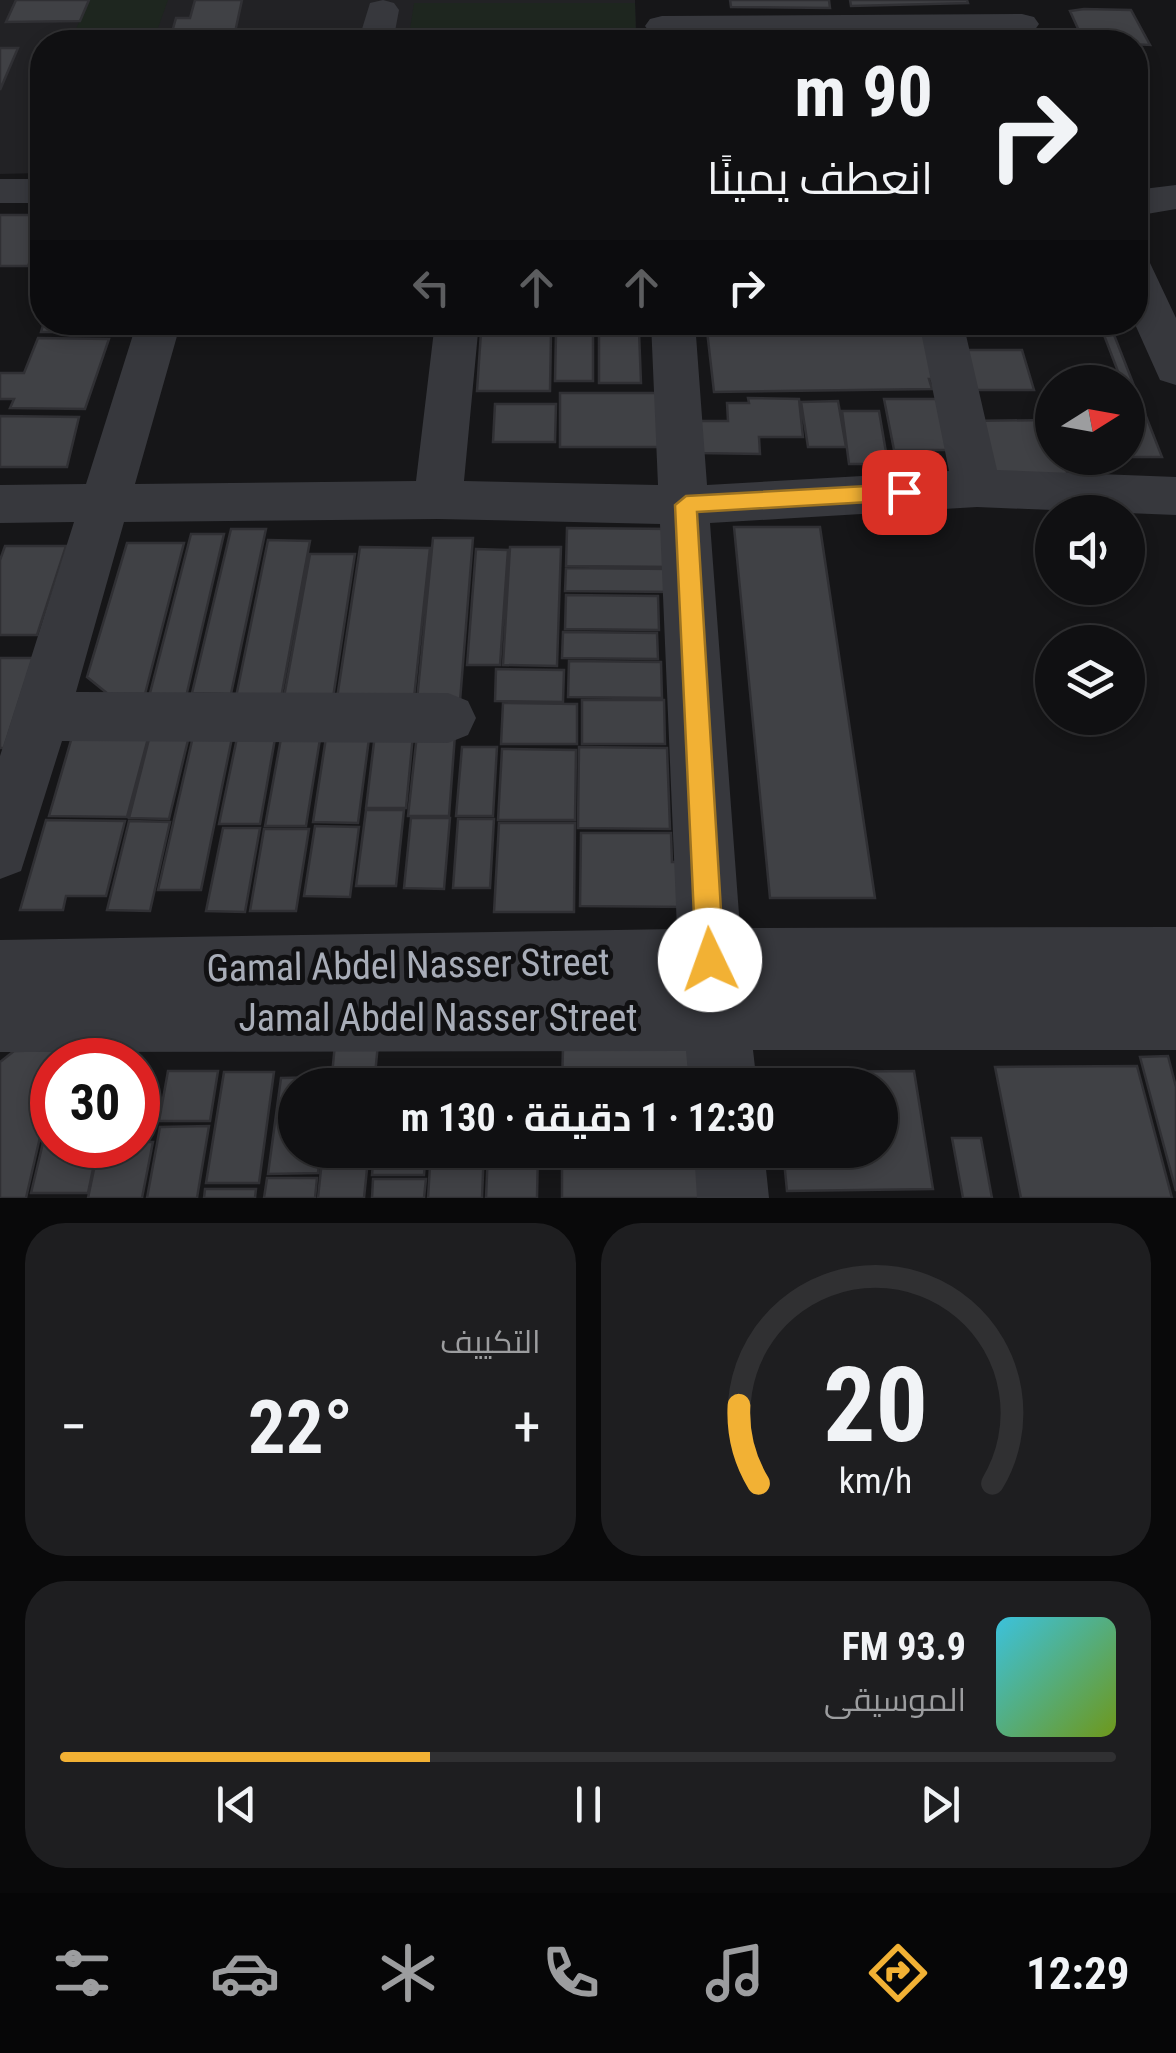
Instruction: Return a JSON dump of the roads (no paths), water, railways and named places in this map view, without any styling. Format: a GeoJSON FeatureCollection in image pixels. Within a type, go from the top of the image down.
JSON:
{"type":"FeatureCollection","features":[{"type":"Feature","properties":{"kind":"street"},"geometry":{"type":"LineString","coordinates":[[661,23],[1022,22]]}},
{"type":"Feature","properties":{"kind":"street"},"geometry":{"type":"LineString","coordinates":[[1148,180],[1176,177]]}},
{"type":"Feature","properties":{"kind":"street"},"geometry":{"type":"LineString","coordinates":[[0,191],[30,191]]}},
{"type":"Feature","properties":{"kind":"street"},"geometry":{"type":"LineString","coordinates":[[1148,201],[1176,197]]}},
{"type":"Feature","properties":{"kind":"street"},"geometry":{"type":"LineString","coordinates":[[0,205],[30,205]]}},
{"type":"Feature","properties":{"kind":"street"},"geometry":{"type":"LineString","coordinates":[[1148,303],[1176,369]]}},
{"type":"Feature","properties":{"kind":"street"},"geometry":{"type":"LineString","coordinates":[[0,851],[156,335]]}},
{"type":"Feature","properties":{"kind":"street"},"geometry":{"type":"LineString","coordinates":[[438,500],[455,335]]}},
{"type":"Feature","properties":{"kind":"street"},"geometry":{"type":"LineString","coordinates":[[674,335],[721,1068]]}},
{"type":"Feature","properties":{"kind":"street"},"geometry":{"type":"LineString","coordinates":[[944,335],[977,488]]}},
{"type":"Feature","properties":{"kind":"street"},"geometry":{"type":"LineString","coordinates":[[0,504],[438,500],[686,505],[977,488],[1176,496]]}},
{"type":"Feature","properties":{"kind":"street"},"geometry":{"type":"LineString","coordinates":[[42,716],[448,718]]}},
{"type":"Feature","properties":{"kind":"street","name":"Gamal Abdel Nasser Street"},"geometry":{"type":"LineString","coordinates":[[0,972],[714,988],[1176,959]]}},
{"type":"Feature","properties":{"kind":"street","name":"Jamal Abdel Nasser Street"},"geometry":{"type":"LineString","coordinates":[[0,1020],[714,988],[1176,1017]]}},
{"type":"Feature","properties":{"kind":"street"},"geometry":{"type":"LineString","coordinates":[[730,1168],[733,1198]]}}]}
